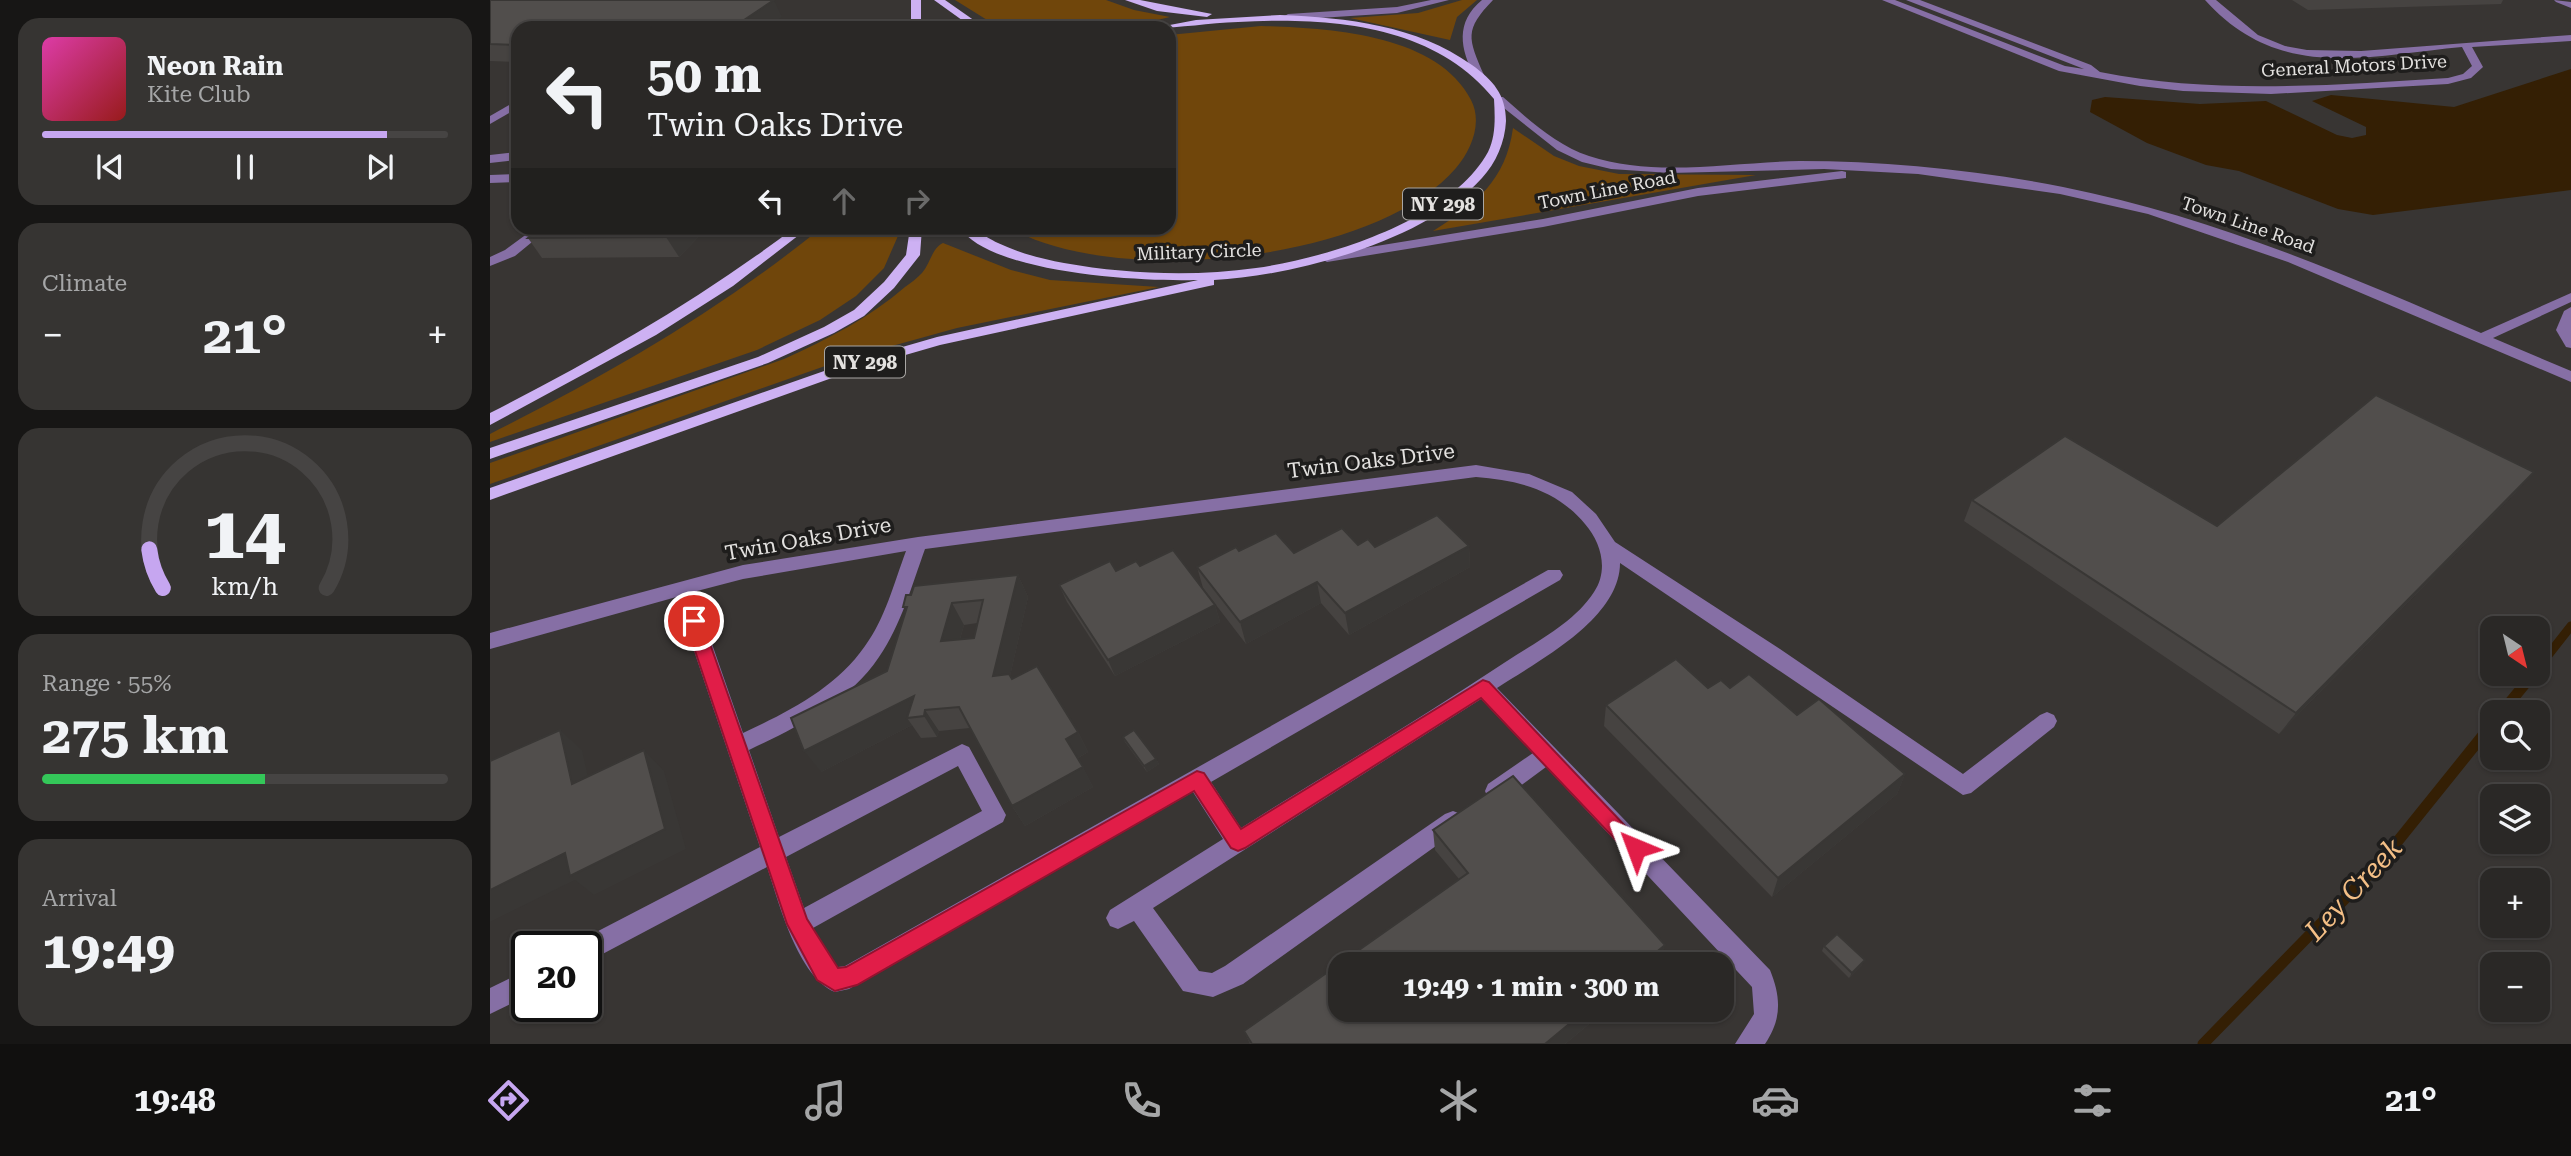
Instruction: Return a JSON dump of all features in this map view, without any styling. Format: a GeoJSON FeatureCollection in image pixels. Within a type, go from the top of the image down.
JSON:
{"type":"FeatureCollection","features":[{"type":"Feature","properties":{"kind":"main road"},"geometry":{"type":"LineString","coordinates":[[916,0],[916,21]]}},
{"type":"Feature","properties":{"kind":"main road"},"geometry":{"type":"LineString","coordinates":[[939,0],[970,21]]}},
{"type":"Feature","properties":{"kind":"main road"},"geometry":{"type":"LineString","coordinates":[[1130,0],[1157,8],[1238,17],[1288,17],[1370,27],[1451,55],[1479,75],[1499,99]]}},
{"type":"Feature","properties":{"kind":"main road"},"geometry":{"type":"LineString","coordinates":[[1176,26],[1238,17]]}},
{"type":"Feature","properties":{"kind":"main road","name":"Military Circle"},"geometry":{"type":"LineString","coordinates":[[978,235],[997,247],[1046,263],[1104,273],[1160,276],[1253,272],[1327,258],[1412,222],[1459,193],[1493,153],[1499,133],[1499,99]]}},
{"type":"Feature","properties":{"kind":"main road"},"geometry":{"type":"LineString","coordinates":[[490,420],[584,372],[681,314],[762,260],[793,235]]}},
{"type":"Feature","properties":{"kind":"main road","name":"NY 298"},"geometry":{"type":"LineString","coordinates":[[490,454],[763,360],[829,330],[859,313],[889,285],[913,255],[915,235]]}},
{"type":"Feature","properties":{"kind":"main road","name":"NY 298"},"geometry":{"type":"LineString","coordinates":[[490,494],[761,396],[937,341],[1253,272]]}},
{"type":"Feature","properties":{"kind":"street"},"geometry":{"type":"LineString","coordinates":[[1288,17],[1386,11],[1444,0]]}},
{"type":"Feature","properties":{"kind":"street"},"geometry":{"type":"LineString","coordinates":[[1479,75],[1465,43],[1466,29],[1472,14],[1488,0]]}},
{"type":"Feature","properties":{"kind":"street","name":"General Motors Drive"},"geometry":{"type":"LineString","coordinates":[[1887,0],[2063,69],[2161,86],[2242,89],[2448,81],[2467,76],[2478,67],[2465,44],[2571,38]]}},
{"type":"Feature","properties":{"kind":"street","name":"General Motors Drive"},"geometry":{"type":"LineString","coordinates":[[1911,0],[2087,67],[2097,75]]}},
{"type":"Feature","properties":{"kind":"street"},"geometry":{"type":"LineString","coordinates":[[2210,0],[2257,39],[2292,51],[2322,53],[2465,44]]}},
{"type":"Feature","properties":{"kind":"street"},"geometry":{"type":"LineString","coordinates":[[2559,0],[2571,5]]}},
{"type":"Feature","properties":{"kind":"street","name":"Town Line Road"},"geometry":{"type":"LineString","coordinates":[[1499,99],[1537,134],[1559,147],[1602,163],[1660,168],[1800,165],[1896,170],[2038,186],[2102,199],[2197,225],[2292,259],[2571,377]]}},
{"type":"Feature","properties":{"kind":"street"},"geometry":{"type":"LineString","coordinates":[[490,121],[511,108]]}},
{"type":"Feature","properties":{"kind":"street"},"geometry":{"type":"LineString","coordinates":[[490,159],[511,157]]}},
{"type":"Feature","properties":{"kind":"street","name":"Town Line Road"},"geometry":{"type":"LineString","coordinates":[[1327,258],[1543,223],[1698,191],[1896,170]]}},
{"type":"Feature","properties":{"kind":"street"},"geometry":{"type":"LineString","coordinates":[[490,179],[511,178]]}},
{"type":"Feature","properties":{"kind":"street"},"geometry":{"type":"LineString","coordinates":[[490,262],[510,253],[534,235]]}},
{"type":"Feature","properties":{"kind":"street"},"geometry":{"type":"LineString","coordinates":[[2480,339],[2571,297]]}},
{"type":"Feature","properties":{"kind":"street"},"geometry":{"type":"LineString","coordinates":[[2571,311],[2563,330],[2571,344]]}},
{"type":"Feature","properties":{"kind":"street","name":"Twin Oaks Drive"},"geometry":{"type":"LineString","coordinates":[[490,641],[743,572],[918,543],[1476,471],[1500,472],[1544,483],[1563,493],[1584,511],[1603,534],[1609,547]]}},
{"type":"Feature","properties":{"kind":"street"},"geometry":{"type":"LineString","coordinates":[[736,746],[787,722],[832,694],[868,657],[884,631],[918,543]]}},
{"type":"Feature","properties":{"kind":"street"},"geometry":{"type":"LineString","coordinates":[[1547,755],[1234,975],[1213,985],[1192,982],[1128,912],[1483,687],[1579,620],[1597,603],[1607,587],[1611,568],[1609,547]]}},
{"type":"Feature","properties":{"kind":"street"},"geometry":{"type":"LineString","coordinates":[[1609,547],[1773,654],[1963,786],[2047,721]]}},
{"type":"Feature","properties":{"kind":"street"},"geometry":{"type":"LineString","coordinates":[[687,586],[694,621],[798,924],[825,972],[835,980],[849,977],[1554,575]]}},
{"type":"Feature","properties":{"kind":"street"},"geometry":{"type":"LineString","coordinates":[[1483,687],[1761,979],[1769,996],[1766,1020],[1748,1044]]}},
{"type":"Feature","properties":{"kind":"street"},"geometry":{"type":"LineString","coordinates":[[602,941],[962,753],[995,815],[798,924]]}},
{"type":"Feature","properties":{"kind":"street"},"geometry":{"type":"LineString","coordinates":[[1197,779],[1238,842]]}},
{"type":"Feature","properties":{"kind":"street"},"geometry":{"type":"LineString","coordinates":[[490,1002],[511,991]]}},
{"type":"Feature","properties":{"kind":"shaded area"},"geometry":{"type":"Polygon","coordinates":[[[955,0],[1106,0],[1134,10],[1170,17],[1153,21],[989,21],[955,0]]]}},
{"type":"Feature","properties":{"kind":"shaded area"},"geometry":{"type":"Polygon","coordinates":[[[1462,0],[1477,0],[1457,17],[1450,40],[1350,18],[1418,13],[1462,0]]]}},
{"type":"Feature","properties":{"kind":"shaded area"},"geometry":{"type":"Polygon","coordinates":[[[1261,26],[1316,29],[1378,39],[1407,48],[1433,60],[1455,78],[1471,100],[1476,118],[1471,145],[1456,168],[1418,200],[1367,226],[1307,245],[1242,256],[1175,260],[1112,257],[1056,247],[1027,235],[1176,235],[1176,34],[1261,26]]]}},
{"type":"Feature","properties":{"kind":"shaded area"},"geometry":{"type":"Polygon","coordinates":[[[2571,69],[2571,190],[2373,215],[2338,209],[2239,171],[2206,165],[2147,143],[2090,112],[2092,100],[2105,97],[2200,104],[2266,101],[2337,135],[2352,138],[2366,135],[2366,127],[2312,101],[2331,95],[2454,107],[2571,69]]]}},
{"type":"Feature","properties":{"kind":"shaded area"},"geometry":{"type":"Polygon","coordinates":[[[1513,128],[1554,156],[1579,166],[1619,174],[1756,175],[1433,231],[1463,211],[1486,189],[1504,162],[1513,128]]]}},
{"type":"Feature","properties":{"kind":"shaded area"},"geometry":{"type":"Polygon","coordinates":[[[812,235],[898,235],[884,268],[856,296],[820,320],[757,350],[490,442],[490,434],[577,389],[661,340],[743,287],[812,235]]]}},
{"type":"Feature","properties":{"kind":"shaded area"},"geometry":{"type":"Polygon","coordinates":[[[943,243],[1011,270],[1050,280],[1159,287],[957,328],[845,359],[490,484],[490,463],[784,359],[832,336],[877,309],[914,280],[943,243]]]}},
{"type":"Feature","properties":{"kind":"building"},"geometry":{"type":"Polygon","coordinates":[[[490,0],[774,0],[742,21],[511,21],[511,45],[490,44],[490,0]]]}},
{"type":"Feature","properties":{"kind":"building"},"geometry":{"type":"Polygon","coordinates":[[[532,235],[668,235],[666,237],[528,238],[532,235]]]}},
{"type":"Feature","properties":{"kind":"building"},"geometry":{"type":"Polygon","coordinates":[[[2376,395],[2534,472],[2296,713],[1972,500],[2065,436],[2217,526],[2376,395]]]}},
{"type":"Feature","properties":{"kind":"building"},"geometry":{"type":"Polygon","coordinates":[[[1437,515],[1469,546],[1345,613],[1317,582],[1240,622],[1197,567],[1236,547],[1239,551],[1276,533],[1294,553],[1342,528],[1358,545],[1368,539],[1375,547],[1437,515]]]}},
{"type":"Feature","properties":{"kind":"building"},"geometry":{"type":"Polygon","coordinates":[[[1173,550],[1215,605],[1108,660],[1059,585],[1110,561],[1116,571],[1136,561],[1140,566],[1173,550]]]}},
{"type":"Feature","properties":{"kind":"building"},"geometry":{"type":"Polygon","coordinates":[[[1018,575],[993,676],[1009,674],[1012,679],[1037,666],[1078,732],[1066,739],[1083,767],[1012,806],[959,707],[925,710],[924,716],[907,718],[914,696],[804,751],[791,718],[887,671],[907,607],[903,607],[906,595],[911,595],[914,586],[1018,575]],[[983,600],[952,603],[941,641],[974,638],[983,600]]]}},
{"type":"Feature","properties":{"kind":"building"},"geometry":{"type":"Polygon","coordinates":[[[1676,659],[1708,688],[1721,680],[1730,688],[1749,674],[1797,715],[1819,699],[1905,774],[1778,878],[1606,705],[1676,659]]]}},
{"type":"Feature","properties":{"kind":"building"},"geometry":{"type":"Polygon","coordinates":[[[560,730],[572,784],[644,750],[665,829],[570,876],[565,853],[490,890],[490,761],[560,730]]]}},
{"type":"Feature","properties":{"kind":"building"},"geometry":{"type":"Polygon","coordinates":[[[1134,730],[1156,759],[1144,766],[1123,737],[1134,730]]]}},
{"type":"Feature","properties":{"kind":"building"},"geometry":{"type":"Polygon","coordinates":[[[1513,776],[1665,945],[1657,952],[1356,952],[1468,873],[1433,830],[1513,776]]]}},
{"type":"Feature","properties":{"kind":"building"},"geometry":{"type":"Polygon","coordinates":[[[1837,934],[1865,960],[1852,973],[1824,946],[1837,934]]]}},
{"type":"Feature","properties":{"kind":"building"},"geometry":{"type":"Polygon","coordinates":[[[1328,972],[1328,1022],[1572,1022],[1545,1044],[1252,1044],[1244,1031],[1328,972]]]}},
{"type":"Feature","properties":{"kind":"waterway","name":"Ley Creek"},"geometry":{"type":"LineString","coordinates":[[2550,653],[2571,626]]}},
{"type":"Feature","properties":{"kind":"waterway","name":"Ley Creek"},"geometry":{"type":"LineString","coordinates":[[2512,700],[2523,686]]}},
{"type":"Feature","properties":{"kind":"waterway","name":"Ley Creek"},"geometry":{"type":"LineString","coordinates":[[2203,1044],[2381,862],[2480,739]]}},
{"type":"Feature","properties":{"kind":"route"},"geometry":{"type":"LineString","coordinates":[[694,621],[798,924],[825,972],[835,980],[849,977],[1197,779],[1238,842],[1483,687],[1636,848]]}}]}
